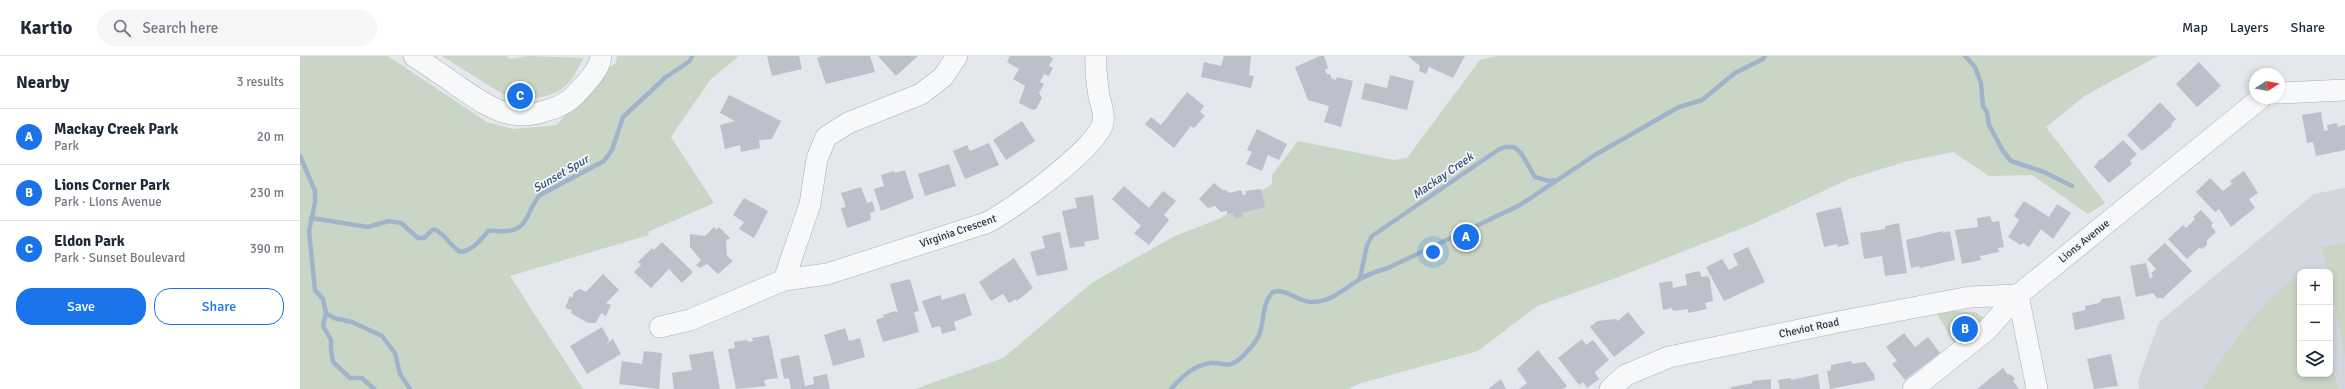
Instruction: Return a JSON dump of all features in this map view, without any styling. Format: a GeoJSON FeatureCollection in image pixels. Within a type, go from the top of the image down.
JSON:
{"type":"FeatureCollection","features":[{"type":"Feature","properties":{"kind":"street"},"geometry":{"type":"LineString","coordinates":[[414,56],[492,109],[510,114],[527,116],[552,109],[570,100],[588,80],[600,63],[601,56]]}},
{"type":"Feature","properties":{"kind":"street"},"geometry":{"type":"LineString","coordinates":[[784,280],[810,204],[817,158],[826,137],[843,125],[921,94],[943,77],[957,56]]}},
{"type":"Feature","properties":{"kind":"street","name":"Virginia Crescent"},"geometry":{"type":"LineString","coordinates":[[660,327],[690,320],[784,280],[827,274],[986,223],[1003,215],[1083,150],[1099,133],[1103,121],[1096,74],[1096,56]]}},
{"type":"Feature","properties":{"kind":"street"},"geometry":{"type":"LineString","coordinates":[[2285,93],[2345,90]]}},
{"type":"Feature","properties":{"kind":"street","name":"Lions Avenue"},"geometry":{"type":"LineString","coordinates":[[1913,389],[1987,330],[2018,295],[2254,104]]}},
{"type":"Feature","properties":{"kind":"street"},"geometry":{"type":"LineString","coordinates":[[2018,295],[2038,389]]}},
{"type":"Feature","properties":{"kind":"street","name":"Cheviot Road"},"geometry":{"type":"LineString","coordinates":[[1610,389],[1626,375],[1668,357],[1970,297],[2018,295]]}},
{"type":"Feature","properties":{"kind":"shaded area"},"geometry":{"type":"Polygon","coordinates":[[[2345,188],[2345,389],[2139,389],[2138,381],[2159,322],[2314,194],[2345,188]]]}},
{"type":"Feature","properties":{"kind":"green space"},"geometry":{"type":"Polygon","coordinates":[[[300,56],[388,56],[487,122],[513,129],[557,125],[601,73],[616,63],[617,56],[739,56],[710,80],[671,137],[714,203],[648,232],[649,235],[510,276],[583,389],[300,389],[300,56]]]}},
{"type":"Feature","properties":{"kind":"green space"},"geometry":{"type":"Polygon","coordinates":[[[442,56],[506,56],[510,59],[528,56],[583,58],[570,81],[559,91],[534,98],[531,112],[442,56]]]}},
{"type":"Feature","properties":{"kind":"green space"},"geometry":{"type":"Polygon","coordinates":[[[1496,56],[2158,56],[2086,95],[2046,127],[2105,203],[2088,214],[2032,175],[1989,176],[1953,152],[1904,162],[1849,179],[1755,223],[1616,278],[1537,306],[1478,351],[1358,384],[1349,389],[915,389],[1003,358],[1093,282],[1175,236],[1221,218],[1272,184],[1272,175],[1298,141],[1394,160],[1407,158],[1480,60],[1496,56]]]}},
{"type":"Feature","properties":{"kind":"green space"},"geometry":{"type":"Polygon","coordinates":[[[2345,243],[2345,357],[2333,299],[2333,269],[2327,269],[2322,247],[2345,243]]]}},
{"type":"Feature","properties":{"kind":"green space"},"geometry":{"type":"Polygon","coordinates":[[[2297,277],[2297,377],[2333,377],[2333,363],[2338,389],[2203,389],[2222,359],[2246,326],[2273,296],[2297,277]]]}},
{"type":"Feature","properties":{"kind":"green space"},"geometry":{"type":"Polygon","coordinates":[[[1951,311],[1975,312],[1986,319],[1957,348],[1937,314],[1951,311]]]}},
{"type":"Feature","properties":{"kind":"building"},"geometry":{"type":"Polygon","coordinates":[[[767,56],[799,56],[802,69],[772,76],[767,56]]]}},
{"type":"Feature","properties":{"kind":"building"},"geometry":{"type":"Polygon","coordinates":[[[822,56],[870,56],[875,72],[826,84],[817,58],[822,56]]]}},
{"type":"Feature","properties":{"kind":"building"},"geometry":{"type":"Polygon","coordinates":[[[878,56],[918,56],[896,76],[878,56]]]}},
{"type":"Feature","properties":{"kind":"building"},"geometry":{"type":"Polygon","coordinates":[[[1010,56],[1049,56],[1053,58],[1049,66],[1053,68],[1049,76],[1044,74],[1040,82],[1044,84],[1039,93],[1042,98],[1036,109],[1033,110],[1019,103],[1025,86],[1013,79],[1019,69],[1007,62],[1010,56]]]}},
{"type":"Feature","properties":{"kind":"building"},"geometry":{"type":"Polygon","coordinates":[[[1224,56],[1251,56],[1249,75],[1254,76],[1251,88],[1201,77],[1204,62],[1221,66],[1224,56]]]}},
{"type":"Feature","properties":{"kind":"building"},"geometry":{"type":"Polygon","coordinates":[[[1320,56],[1324,56],[1328,68],[1325,70],[1327,74],[1331,75],[1331,78],[1336,80],[1337,77],[1353,81],[1341,127],[1324,122],[1329,106],[1308,100],[1295,67],[1320,56]]]}},
{"type":"Feature","properties":{"kind":"building"},"geometry":{"type":"Polygon","coordinates":[[[1408,56],[1465,56],[1453,78],[1429,67],[1426,74],[1419,71],[1420,66],[1408,56]]]}},
{"type":"Feature","properties":{"kind":"building"},"geometry":{"type":"Polygon","coordinates":[[[2199,62],[2221,86],[2197,107],[2176,84],[2199,62]]]}},
{"type":"Feature","properties":{"kind":"building"},"geometry":{"type":"Polygon","coordinates":[[[1390,75],[1414,81],[1407,110],[1361,99],[1365,83],[1387,88],[1390,75]]]}},
{"type":"Feature","properties":{"kind":"building"},"geometry":{"type":"Polygon","coordinates":[[[1187,92],[1204,106],[1200,112],[1205,116],[1194,128],[1191,126],[1174,148],[1145,124],[1151,117],[1161,125],[1187,92]]]}},
{"type":"Feature","properties":{"kind":"building"},"geometry":{"type":"Polygon","coordinates":[[[729,95],[781,121],[772,139],[759,140],[760,148],[741,152],[740,145],[725,149],[720,125],[735,121],[720,113],[729,95]]]}},
{"type":"Feature","properties":{"kind":"building"},"geometry":{"type":"Polygon","coordinates":[[[2160,102],[2176,119],[2171,124],[2172,126],[2142,151],[2127,135],[2160,102]]]}},
{"type":"Feature","properties":{"kind":"building"},"geometry":{"type":"Polygon","coordinates":[[[2321,112],[2324,131],[2328,130],[2327,125],[2337,123],[2338,127],[2345,125],[2345,150],[2316,156],[2313,142],[2307,143],[2302,115],[2321,112]]]}},
{"type":"Feature","properties":{"kind":"building"},"geometry":{"type":"Polygon","coordinates":[[[1022,121],[1035,141],[1006,160],[993,140],[1022,121]]]}},
{"type":"Feature","properties":{"kind":"building"},"geometry":{"type":"Polygon","coordinates":[[[1257,129],[1287,144],[1279,160],[1268,155],[1262,171],[1246,164],[1252,152],[1247,150],[1257,129]]]}},
{"type":"Feature","properties":{"kind":"building"},"geometry":{"type":"Polygon","coordinates":[[[2123,140],[2137,154],[2130,161],[2132,164],[2109,183],[2094,167],[2100,159],[2101,160],[2123,140]]]}},
{"type":"Feature","properties":{"kind":"building"},"geometry":{"type":"Polygon","coordinates":[[[989,143],[999,165],[965,179],[953,151],[967,145],[970,151],[989,143]]]}},
{"type":"Feature","properties":{"kind":"building"},"geometry":{"type":"Polygon","coordinates":[[[949,164],[956,186],[925,196],[918,174],[949,164]]]}},
{"type":"Feature","properties":{"kind":"building"},"geometry":{"type":"Polygon","coordinates":[[[905,170],[914,198],[881,211],[874,189],[884,186],[881,175],[894,171],[895,173],[905,170]]]}},
{"type":"Feature","properties":{"kind":"building"},"geometry":{"type":"Polygon","coordinates":[[[2244,171],[2258,193],[2249,199],[2255,208],[2231,227],[2219,209],[2215,212],[2196,192],[2210,178],[2223,191],[2232,184],[2230,181],[2244,171]]]}},
{"type":"Feature","properties":{"kind":"building"},"geometry":{"type":"Polygon","coordinates":[[[1214,183],[1229,193],[1241,190],[1243,195],[1246,195],[1245,191],[1261,189],[1265,207],[1242,213],[1242,217],[1235,218],[1232,213],[1227,214],[1227,211],[1221,212],[1215,206],[1208,208],[1199,199],[1214,183]]]}},
{"type":"Feature","properties":{"kind":"building"},"geometry":{"type":"Polygon","coordinates":[[[1124,186],[1149,208],[1163,191],[1176,201],[1164,215],[1169,220],[1149,245],[1134,233],[1141,226],[1112,199],[1124,186]]]}},
{"type":"Feature","properties":{"kind":"building"},"geometry":{"type":"Polygon","coordinates":[[[861,187],[867,203],[872,201],[875,211],[870,213],[871,220],[847,228],[841,208],[846,207],[841,193],[861,187]]]}},
{"type":"Feature","properties":{"kind":"building"},"geometry":{"type":"Polygon","coordinates":[[[1093,195],[1099,239],[1084,242],[1085,246],[1070,248],[1062,211],[1077,208],[1075,198],[1093,195]]]}},
{"type":"Feature","properties":{"kind":"building"},"geometry":{"type":"Polygon","coordinates":[[[744,198],[768,211],[754,238],[739,229],[744,222],[733,215],[744,198]]]}},
{"type":"Feature","properties":{"kind":"building"},"geometry":{"type":"Polygon","coordinates":[[[2024,201],[2049,217],[2057,204],[2071,213],[2053,239],[2041,229],[2029,247],[2023,243],[2021,245],[2008,237],[2019,220],[2014,216],[2024,201]]]}},
{"type":"Feature","properties":{"kind":"building"},"geometry":{"type":"Polygon","coordinates":[[[1841,207],[1849,244],[1838,247],[1837,244],[1824,247],[1816,213],[1841,207]]]}},
{"type":"Feature","properties":{"kind":"building"},"geometry":{"type":"Polygon","coordinates":[[[2201,210],[2213,223],[2211,226],[2216,232],[2207,240],[2207,245],[2202,249],[2199,248],[2187,259],[2168,239],[2183,225],[2186,228],[2195,219],[2193,217],[2201,210]]]}},
{"type":"Feature","properties":{"kind":"building"},"geometry":{"type":"Polygon","coordinates":[[[1990,216],[1992,222],[1999,221],[2004,247],[1998,248],[1999,252],[1980,256],[1981,260],[1962,264],[1955,230],[1978,227],[1977,218],[1990,216]]]}},
{"type":"Feature","properties":{"kind":"building"},"geometry":{"type":"Polygon","coordinates":[[[1899,223],[1907,273],[1885,276],[1882,256],[1864,259],[1860,233],[1885,229],[1885,226],[1899,223]]]}},
{"type":"Feature","properties":{"kind":"building"},"geometry":{"type":"Polygon","coordinates":[[[714,227],[716,230],[719,227],[730,238],[726,241],[727,256],[733,261],[718,274],[707,264],[700,268],[696,265],[701,260],[690,247],[690,234],[705,236],[714,227]]]}},
{"type":"Feature","properties":{"kind":"building"},"geometry":{"type":"Polygon","coordinates":[[[1943,231],[1943,233],[1950,231],[1955,260],[1920,268],[1919,266],[1911,268],[1906,240],[1943,231]]]}},
{"type":"Feature","properties":{"kind":"building"},"geometry":{"type":"Polygon","coordinates":[[[1060,232],[1068,270],[1037,276],[1030,252],[1045,248],[1042,236],[1060,232]]]}},
{"type":"Feature","properties":{"kind":"building"},"geometry":{"type":"Polygon","coordinates":[[[662,242],[693,272],[682,283],[669,269],[651,288],[634,272],[641,265],[638,262],[652,248],[654,250],[662,242]]]}},
{"type":"Feature","properties":{"kind":"building"},"geometry":{"type":"Polygon","coordinates":[[[2165,243],[2192,271],[2162,299],[2160,297],[2158,299],[2153,293],[2136,297],[2130,266],[2146,263],[2150,279],[2153,276],[2151,273],[2156,269],[2147,259],[2165,243]]]}},
{"type":"Feature","properties":{"kind":"building"},"geometry":{"type":"Polygon","coordinates":[[[1748,247],[1765,282],[1724,301],[1706,267],[1722,259],[1729,270],[1738,265],[1733,254],[1748,247]]]}},
{"type":"Feature","properties":{"kind":"building"},"geometry":{"type":"Polygon","coordinates":[[[1014,258],[1033,288],[1017,301],[1016,299],[1009,303],[1003,294],[991,301],[979,282],[1014,258]]]}},
{"type":"Feature","properties":{"kind":"building"},"geometry":{"type":"Polygon","coordinates":[[[1700,271],[1701,277],[1708,276],[1710,280],[1713,301],[1705,303],[1707,309],[1688,313],[1688,309],[1673,311],[1672,308],[1663,310],[1659,283],[1672,281],[1673,288],[1687,285],[1685,274],[1700,271]]]}},
{"type":"Feature","properties":{"kind":"building"},"geometry":{"type":"Polygon","coordinates":[[[603,274],[619,290],[606,303],[611,305],[606,316],[601,313],[596,323],[588,323],[571,313],[572,310],[565,308],[570,296],[572,298],[574,292],[580,289],[586,292],[603,274]]]}},
{"type":"Feature","properties":{"kind":"building"},"geometry":{"type":"Polygon","coordinates":[[[910,279],[919,311],[914,312],[919,332],[883,342],[876,320],[884,317],[883,315],[895,311],[898,313],[890,284],[910,279]]]}},
{"type":"Feature","properties":{"kind":"building"},"geometry":{"type":"Polygon","coordinates":[[[965,293],[972,315],[954,322],[956,330],[942,334],[940,326],[932,328],[922,301],[940,295],[942,300],[965,293]]]}},
{"type":"Feature","properties":{"kind":"building"},"geometry":{"type":"Polygon","coordinates":[[[2120,296],[2125,319],[2075,330],[2072,313],[2085,310],[2085,306],[2099,303],[2102,299],[2120,296]]]}},
{"type":"Feature","properties":{"kind":"building"},"geometry":{"type":"Polygon","coordinates":[[[1628,312],[1645,333],[1614,357],[1590,327],[1597,321],[1616,319],[1618,321],[1628,312]]]}},
{"type":"Feature","properties":{"kind":"building"},"geometry":{"type":"Polygon","coordinates":[[[602,327],[609,340],[606,344],[613,339],[621,354],[587,374],[570,346],[602,327]]]}},
{"type":"Feature","properties":{"kind":"building"},"geometry":{"type":"Polygon","coordinates":[[[845,328],[849,341],[860,338],[865,357],[833,366],[824,335],[845,328]]]}},
{"type":"Feature","properties":{"kind":"building"},"geometry":{"type":"Polygon","coordinates":[[[1904,333],[1915,347],[1928,337],[1940,353],[1905,380],[1892,364],[1897,361],[1886,347],[1904,333]]]}},
{"type":"Feature","properties":{"kind":"building"},"geometry":{"type":"Polygon","coordinates":[[[769,335],[778,378],[764,380],[766,386],[736,389],[728,349],[735,348],[734,342],[747,340],[748,342],[753,341],[752,338],[769,335]]]}},
{"type":"Feature","properties":{"kind":"building"},"geometry":{"type":"Polygon","coordinates":[[[1582,339],[1586,345],[1593,340],[1609,360],[1596,371],[1595,373],[1599,379],[1587,388],[1583,382],[1579,385],[1558,358],[1582,339]]]}},
{"type":"Feature","properties":{"kind":"building"},"geometry":{"type":"Polygon","coordinates":[[[1538,350],[1567,386],[1563,389],[1519,389],[1527,383],[1517,369],[1538,350]]]}},
{"type":"Feature","properties":{"kind":"building"},"geometry":{"type":"Polygon","coordinates":[[[644,351],[662,353],[659,389],[619,384],[622,361],[642,364],[644,351]]]}},
{"type":"Feature","properties":{"kind":"building"},"geometry":{"type":"Polygon","coordinates":[[[713,351],[720,389],[674,389],[672,373],[692,370],[689,355],[713,351]]]}},
{"type":"Feature","properties":{"kind":"building"},"geometry":{"type":"Polygon","coordinates":[[[2111,354],[2118,386],[2094,389],[2087,359],[2111,354]]]}},
{"type":"Feature","properties":{"kind":"building"},"geometry":{"type":"Polygon","coordinates":[[[799,355],[805,386],[814,384],[813,377],[827,374],[830,389],[791,389],[789,378],[784,379],[780,359],[799,355]]]}},
{"type":"Feature","properties":{"kind":"building"},"geometry":{"type":"Polygon","coordinates":[[[1851,361],[1852,364],[1865,362],[1874,374],[1875,380],[1830,389],[1827,371],[1831,370],[1831,365],[1851,361]]]}},
{"type":"Feature","properties":{"kind":"building"},"geometry":{"type":"Polygon","coordinates":[[[2003,368],[2008,375],[2010,374],[2015,379],[2013,381],[2019,389],[1977,389],[2003,368]]]}},
{"type":"Feature","properties":{"kind":"building"},"geometry":{"type":"Polygon","coordinates":[[[1818,374],[1820,389],[1780,389],[1778,380],[1791,378],[1791,380],[1818,374]]]}},
{"type":"Feature","properties":{"kind":"building"},"geometry":{"type":"Polygon","coordinates":[[[1501,379],[1506,389],[1488,389],[1501,379]]]}},
{"type":"Feature","properties":{"kind":"building"},"geometry":{"type":"Polygon","coordinates":[[[1771,379],[1771,389],[1731,389],[1731,387],[1753,383],[1752,381],[1771,379]]]}},
{"type":"Feature","properties":{"kind":"waterway","name":"Sunset Spur"},"geometry":{"type":"LineString","coordinates":[[311,218],[368,227],[389,221],[401,223],[418,238],[424,238],[432,230],[436,230],[460,252],[468,250],[488,231],[507,231],[520,227],[540,195],[604,161],[612,150],[623,117],[666,77],[690,61],[692,56]]}},
{"type":"Feature","properties":{"kind":"waterway","name":"Mackay Creek"},"geometry":{"type":"LineString","coordinates":[[1171,389],[1179,380],[1199,366],[1211,363],[1230,364],[1242,357],[1254,344],[1259,335],[1265,307],[1273,292],[1283,292],[1308,302],[1327,300],[1365,276],[1388,268],[1520,205],[1595,155],[1679,107],[1702,100],[1735,73],[1763,59],[1765,56]]}},
{"type":"Feature","properties":{"kind":"waterway"},"geometry":{"type":"LineString","coordinates":[[1965,56],[1975,67],[1981,83],[1983,106],[1987,112],[1989,125],[2003,151],[2011,161],[2044,172],[2072,186]]}},
{"type":"Feature","properties":{"kind":"waterway","name":"Mackay Creek"},"geometry":{"type":"LineString","coordinates":[[1360,278],[1367,245],[1372,236],[1498,150],[1505,147],[1514,147],[1521,153],[1535,177],[1549,181],[1554,180]]}},
{"type":"Feature","properties":{"kind":"waterway","name":"Mackay Creek"},"geometry":{"type":"LineString","coordinates":[[300,156],[315,191],[315,203],[309,231],[315,290],[323,299],[326,313],[334,318],[352,322],[382,336],[395,353],[400,374],[410,389]]}},
{"type":"Feature","properties":{"kind":"waterway"},"geometry":{"type":"LineString","coordinates":[[326,313],[323,326],[331,340],[333,362],[350,378],[362,378],[374,389]]}},
{"type":"Feature","properties":{"kind":"place","name":"Eldon Park"},"geometry":{"type":"Point","coordinates":[520,96]}},
{"type":"Feature","properties":{"kind":"place","name":"Mackay Creek Park"},"geometry":{"type":"Point","coordinates":[1466,237]}},
{"type":"Feature","properties":{"kind":"place","name":"Lions Corner Park"},"geometry":{"type":"Point","coordinates":[1965,329]}}]}
